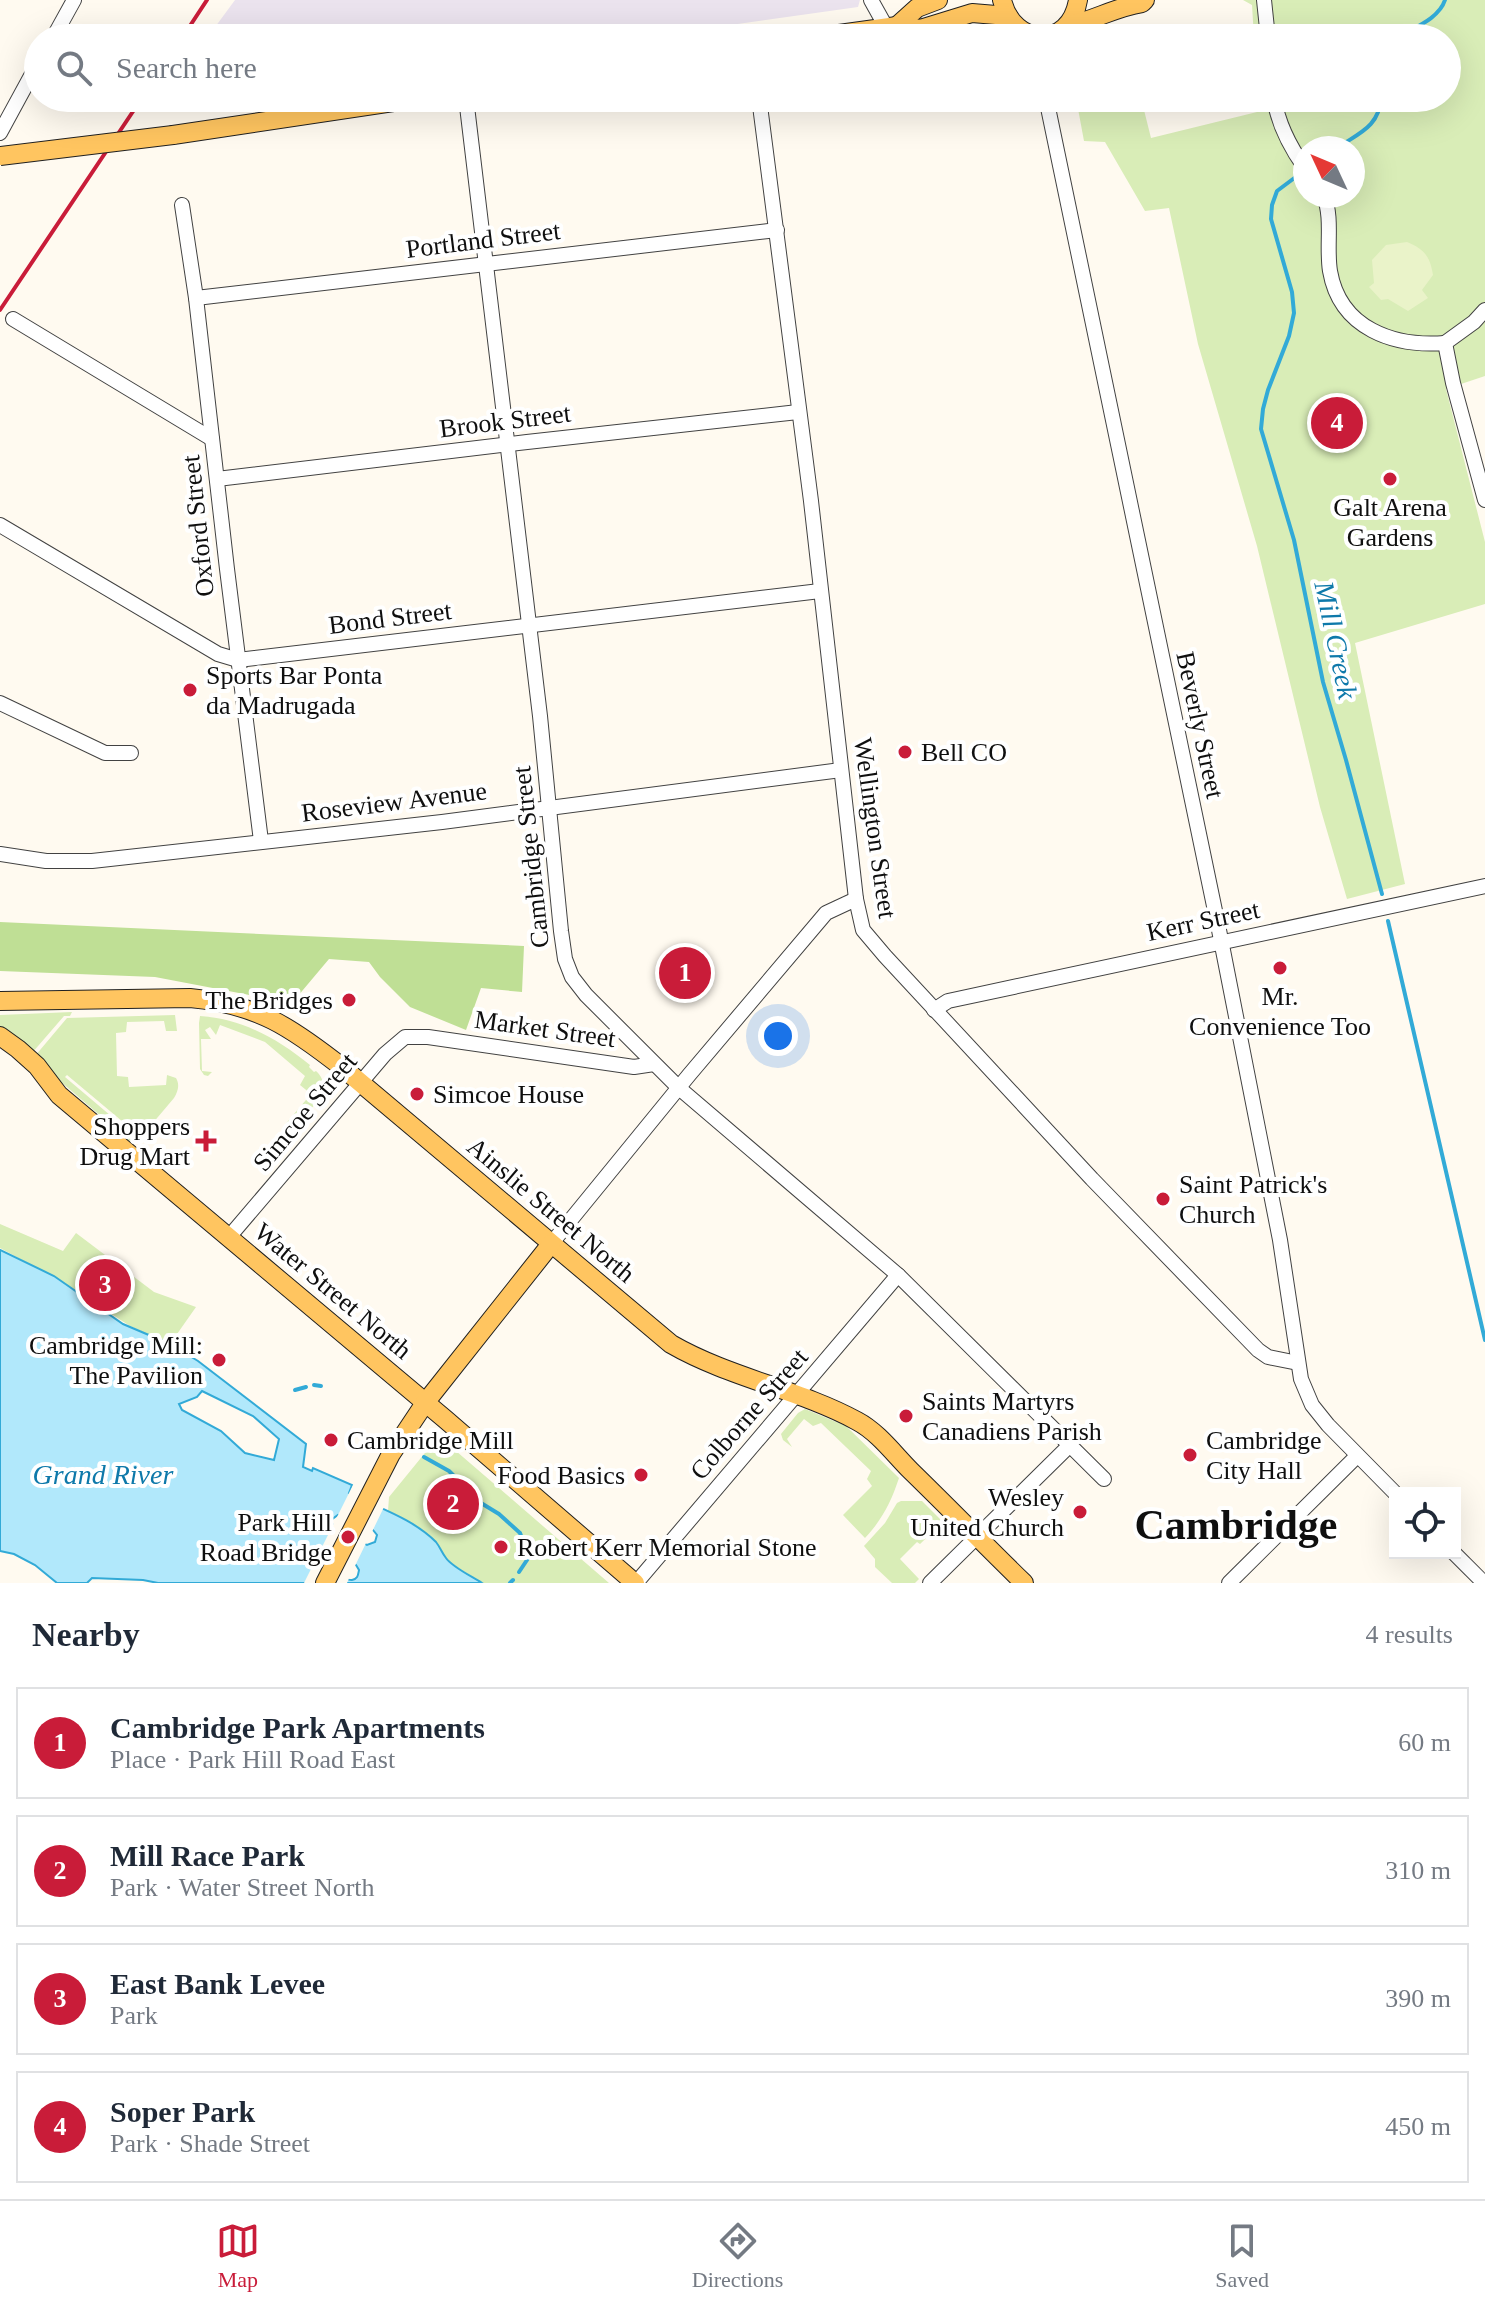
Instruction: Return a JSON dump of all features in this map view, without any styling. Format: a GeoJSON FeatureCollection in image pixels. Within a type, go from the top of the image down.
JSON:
{"type":"FeatureCollection","features":[{"type":"Feature","properties":{"kind":"main road"},"geometry":{"type":"LineString","coordinates":[[894,24],[917,8],[938,0]]}},
{"type":"Feature","properties":{"kind":"main road"},"geometry":{"type":"LineString","coordinates":[[1065,24],[1075,12],[1078,0]]}},
{"type":"Feature","properties":{"kind":"main road"},"geometry":{"type":"LineString","coordinates":[[1078,24],[1145,0]]}},
{"type":"Feature","properties":{"kind":"main road"},"geometry":{"type":"LineString","coordinates":[[936,24],[972,13],[1012,21]]}},
{"type":"Feature","properties":{"kind":"main road"},"geometry":{"type":"LineString","coordinates":[[0,156],[327,112]]}},
{"type":"Feature","properties":{"kind":"main road","name":"Ainslie Street North"},"geometry":{"type":"LineString","coordinates":[[0,1001],[190,998],[217,1000],[276,1020],[308,1040],[362,1084],[671,1344],[695,1358],[824,1405],[861,1423],[1024,1583]]}},
{"type":"Feature","properties":{"kind":"main road","name":"Water Street North"},"geometry":{"type":"LineString","coordinates":[[0,1036],[37,1066],[59,1095],[635,1583]]}},
{"type":"Feature","properties":{"kind":"main road"},"geometry":{"type":"LineString","coordinates":[[325,1583],[391,1454],[425,1403],[551,1244]]}},
{"type":"Feature","properties":{"kind":"street"},"geometry":{"type":"LineString","coordinates":[[61,24],[74,0]]}},
{"type":"Feature","properties":{"kind":"street"},"geometry":{"type":"LineString","coordinates":[[871,0],[889,24]]}},
{"type":"Feature","properties":{"kind":"street"},"geometry":{"type":"LineString","coordinates":[[1264,0],[1267,24]]}},
{"type":"Feature","properties":{"kind":"street"},"geometry":{"type":"LineString","coordinates":[[0,133],[24,89]]}},
{"type":"Feature","properties":{"kind":"street","name":"Cambridge Street"},"geometry":{"type":"LineString","coordinates":[[468,112],[546,772],[561,931],[565,959],[572,977],[586,995],[679,1088],[898,1275],[1104,1479]]}},
{"type":"Feature","properties":{"kind":"street","name":"Wellington Street"},"geometry":{"type":"LineString","coordinates":[[761,112],[861,924],[868,937],[934,1010],[1258,1350],[1268,1357],[1298,1363]]}},
{"type":"Feature","properties":{"kind":"street","name":"Beverly Street"},"geometry":{"type":"LineString","coordinates":[[1049,112],[1221,943],[1280,1240],[1298,1363]]}},
{"type":"Feature","properties":{"kind":"street"},"geometry":{"type":"LineString","coordinates":[[1278,112],[1293,147]]}},
{"type":"Feature","properties":{"kind":"street","name":"Oxford Street"},"geometry":{"type":"LineString","coordinates":[[182,205],[196,298],[261,841]]}},
{"type":"Feature","properties":{"kind":"street"},"geometry":{"type":"LineString","coordinates":[[1327,208],[1331,273],[1341,299],[1360,323],[1381,335],[1409,344],[1445,343],[1485,310]]}},
{"type":"Feature","properties":{"kind":"street","name":"Portland Street"},"geometry":{"type":"LineString","coordinates":[[196,298],[777,230]]}},
{"type":"Feature","properties":{"kind":"street"},"geometry":{"type":"LineString","coordinates":[[13,319],[212,439]]}},
{"type":"Feature","properties":{"kind":"street"},"geometry":{"type":"LineString","coordinates":[[1445,343],[1485,500]]}},
{"type":"Feature","properties":{"kind":"street","name":"Brook Street"},"geometry":{"type":"LineString","coordinates":[[217,479],[798,412]]}},
{"type":"Feature","properties":{"kind":"street"},"geometry":{"type":"LineString","coordinates":[[0,525],[218,654],[238,660]]}},
{"type":"Feature","properties":{"kind":"street","name":"Bond Street"},"geometry":{"type":"LineString","coordinates":[[238,660],[820,591]]}},
{"type":"Feature","properties":{"kind":"street"},"geometry":{"type":"LineString","coordinates":[[0,703],[105,753],[131,753]]}},
{"type":"Feature","properties":{"kind":"street","name":"Roseview Avenue"},"geometry":{"type":"LineString","coordinates":[[0,854],[46,861],[83,862],[442,822],[841,770]]}},
{"type":"Feature","properties":{"kind":"street","name":"Kerr Street"},"geometry":{"type":"LineString","coordinates":[[934,1010],[948,1001],[1485,886]]}},
{"type":"Feature","properties":{"kind":"street"},"geometry":{"type":"LineString","coordinates":[[551,1244],[826,913],[856,899]]}},
{"type":"Feature","properties":{"kind":"street","name":"Simcoe Street"},"geometry":{"type":"LineString","coordinates":[[229,1237],[385,1054],[405,1037],[428,1037]]}},
{"type":"Feature","properties":{"kind":"street","name":"Market Street"},"geometry":{"type":"LineString","coordinates":[[428,1037],[634,1067],[654,1064]]}},
{"type":"Feature","properties":{"kind":"street","name":"Colborne Street"},"geometry":{"type":"LineString","coordinates":[[635,1583],[898,1275]]}},
{"type":"Feature","properties":{"kind":"street"},"geometry":{"type":"LineString","coordinates":[[1298,1363],[1312,1405],[1389,1487]]}},
{"type":"Feature","properties":{"kind":"street"},"geometry":{"type":"LineString","coordinates":[[930,1583],[1070,1445]]}},
{"type":"Feature","properties":{"kind":"street"},"geometry":{"type":"LineString","coordinates":[[1236,1581],[1357,1456]]}},
{"type":"Feature","properties":{"kind":"street"},"geometry":{"type":"LineString","coordinates":[[1460,1559],[1484,1583]]}},
{"type":"Feature","properties":{"kind":"shaded area"},"geometry":{"type":"Polygon","coordinates":[[[235,0],[860,0],[858,7],[738,24],[217,24],[235,0]]]}},
{"type":"Feature","properties":{"kind":"green space"},"geometry":{"type":"Polygon","coordinates":[[[1243,0],[1485,0],[1485,376],[1446,389],[1485,542],[1485,604],[1355,643],[1405,884],[1347,899],[1320,807],[1257,546],[1198,344],[1169,208],[1145,211],[1105,142],[1084,141],[1079,112],[1144,112],[1151,138],[1257,112],[1461,112],[1461,24],[1253,24],[1252,5],[1243,0]]]}},
{"type":"Feature","properties":{"kind":"green space"},"geometry":{"type":"Polygon","coordinates":[[[1407,242],[1425,254],[1433,275],[1422,290],[1428,298],[1408,311],[1388,299],[1381,300],[1369,287],[1374,283],[1372,260],[1386,245],[1407,242]]]}},
{"type":"Feature","properties":{"kind":"green space"},"geometry":{"type":"Polygon","coordinates":[[[0,922],[524,946],[522,992],[481,988],[466,1030],[410,1007],[369,962],[329,959],[292,1003],[155,977],[0,971],[0,922]]]}},
{"type":"Feature","properties":{"kind":"green space"},"geometry":{"type":"Polygon","coordinates":[[[72,1012],[70,1016],[64,1016],[32,1053],[0,1027],[0,1015],[72,1012]]]}},
{"type":"Feature","properties":{"kind":"green space"},"geometry":{"type":"Polygon","coordinates":[[[175,1015],[177,1031],[166,1031],[164,1021],[127,1022],[126,1032],[116,1033],[117,1076],[128,1077],[129,1087],[166,1085],[167,1075],[176,1078],[178,1083],[174,1098],[141,1137],[67,1075],[65,1077],[137,1138],[132,1143],[35,1056],[67,1018],[175,1015]]]}},
{"type":"Feature","properties":{"kind":"green space"},"geometry":{"type":"Polygon","coordinates":[[[200,1016],[231,1021],[259,1032],[285,1047],[318,1073],[323,1082],[323,1095],[292,1131],[283,1127],[311,1094],[300,1085],[305,1076],[265,1042],[220,1025],[216,1035],[210,1027],[205,1030],[211,1039],[201,1039],[202,1071],[212,1072],[204,1075],[200,1069],[200,1016]]]}},
{"type":"Feature","properties":{"kind":"green space"},"geometry":{"type":"Polygon","coordinates":[[[0,1224],[63,1251],[76,1233],[154,1292],[196,1307],[170,1344],[130,1326],[54,1277],[0,1248],[0,1224]]]}},
{"type":"Feature","properties":{"kind":"green space"},"geometry":{"type":"Polygon","coordinates":[[[805,1409],[846,1426],[899,1478],[885,1510],[865,1538],[843,1515],[872,1486],[867,1479],[871,1471],[821,1423],[813,1426],[804,1419],[787,1439],[792,1447],[783,1440],[781,1434],[805,1409]]]}},
{"type":"Feature","properties":{"kind":"green space"},"geometry":{"type":"Polygon","coordinates":[[[438,1437],[609,1583],[482,1583],[451,1563],[437,1543],[388,1511],[389,1497],[438,1437]]]}},
{"type":"Feature","properties":{"kind":"green space"},"geometry":{"type":"Polygon","coordinates":[[[901,1501],[922,1501],[943,1522],[900,1559],[919,1579],[915,1583],[892,1583],[875,1567],[875,1559],[864,1546],[901,1501]]]}},
{"type":"Feature","properties":{"kind":"water","name":"Grand River"},"geometry":{"type":"Polygon","coordinates":[[[0,1250],[54,1276],[123,1324],[170,1344],[198,1361],[306,1444],[303,1467],[312,1471],[313,1468],[352,1485],[349,1493],[416,1526],[436,1542],[453,1565],[482,1583],[158,1583],[92,1578],[87,1583],[57,1583],[35,1565],[14,1554],[0,1551],[0,1250]],[[202,1391],[197,1397],[179,1404],[182,1410],[221,1431],[245,1453],[274,1460],[279,1439],[253,1416],[202,1391]],[[338,1515],[331,1520],[333,1526],[367,1545],[375,1542],[377,1535],[373,1530],[338,1515]],[[321,1549],[315,1553],[315,1561],[339,1575],[349,1580],[357,1576],[359,1570],[356,1565],[321,1549]]]}},
{"type":"Feature","properties":{"kind":"pier"},"geometry":{"type":"Polygon","coordinates":[[[354,1483],[353,1491],[384,1507],[371,1534],[338,1519],[335,1521],[354,1483]]]}},
{"type":"Feature","properties":{"kind":"pier"},"geometry":{"type":"Polygon","coordinates":[[[335,1521],[367,1541],[354,1568],[321,1553],[318,1558],[350,1576],[347,1583],[304,1583],[335,1521]]]}},
{"type":"Feature","properties":{"kind":"waterway","name":"Mill Creek"},"geometry":{"type":"LineString","coordinates":[[1422,24],[1437,13],[1445,0]]}},
{"type":"Feature","properties":{"kind":"waterway","name":"Mill Creek"},"geometry":{"type":"LineString","coordinates":[[1355,136],[1372,123],[1378,112]]}},
{"type":"Feature","properties":{"kind":"waterway","name":"Mill Creek"},"geometry":{"type":"LineString","coordinates":[[1293,179],[1277,191],[1271,219],[1292,292],[1294,313],[1289,336],[1268,390],[1261,429],[1294,540],[1323,682],[1382,894]]}},
{"type":"Feature","properties":{"kind":"waterway","name":"Mill Creek"},"geometry":{"type":"LineString","coordinates":[[1388,921],[1485,1340]]}},
{"type":"Feature","properties":{"kind":"waterway"},"geometry":{"type":"LineString","coordinates":[[314,1385],[321,1386]]}},
{"type":"Feature","properties":{"kind":"waterway"},"geometry":{"type":"LineString","coordinates":[[295,1390],[306,1387]]}},
{"type":"Feature","properties":{"kind":"waterway"},"geometry":{"type":"LineString","coordinates":[[424,1457],[449,1471],[481,1503],[499,1514],[520,1533],[524,1544]]}},
{"type":"Feature","properties":{"kind":"waterway"},"geometry":{"type":"LineString","coordinates":[[519,1572],[529,1557]]}},
{"type":"Feature","properties":{"kind":"waterway"},"geometry":{"type":"LineString","coordinates":[[510,1583],[513,1580]]}},
{"type":"Feature","properties":{"kind":"railway"},"geometry":{"type":"LineString","coordinates":[[191,24],[207,0]]}},
{"type":"Feature","properties":{"kind":"railway"},"geometry":{"type":"LineString","coordinates":[[0,310],[133,112]]}},
{"type":"Feature","properties":{"kind":"place","name":"Soper Park"},"geometry":{"type":"Point","coordinates":[1337,423]}},
{"type":"Feature","properties":{"kind":"place","name":"Galt Arena Gardens"},"geometry":{"type":"Point","coordinates":[1390,479]}},
{"type":"Feature","properties":{"kind":"place","name":"Sports Bar Ponta da Madrugada"},"geometry":{"type":"Point","coordinates":[190,690]}},
{"type":"Feature","properties":{"kind":"place","name":"Bell CO"},"geometry":{"type":"Point","coordinates":[905,752]}},
{"type":"Feature","properties":{"kind":"place","name":"Mr. Convenience Too"},"geometry":{"type":"Point","coordinates":[1280,968]}},
{"type":"Feature","properties":{"kind":"place","name":"Cambridge Park Apartments"},"geometry":{"type":"Point","coordinates":[685,973]}},
{"type":"Feature","properties":{"kind":"place","name":"The Bridges"},"geometry":{"type":"Point","coordinates":[349,1000]}},
{"type":"Feature","properties":{"kind":"place","name":"Simcoe House"},"geometry":{"type":"Point","coordinates":[417,1094]}},
{"type":"Feature","properties":{"kind":"place","name":"Shoppers Drug Mart"},"geometry":{"type":"Point","coordinates":[206,1141]}},
{"type":"Feature","properties":{"kind":"place","name":"Saint Patrick's Church"},"geometry":{"type":"Point","coordinates":[1163,1199]}},
{"type":"Feature","properties":{"kind":"place","name":"East Bank Levee"},"geometry":{"type":"Point","coordinates":[105,1285]}},
{"type":"Feature","properties":{"kind":"place","name":"Cambridge Mill: The Pavilion"},"geometry":{"type":"Point","coordinates":[219,1360]}},
{"type":"Feature","properties":{"kind":"place","name":"Saints Martyrs Canadiens Parish"},"geometry":{"type":"Point","coordinates":[906,1416]}},
{"type":"Feature","properties":{"kind":"place","name":"Cambridge Mill"},"geometry":{"type":"Point","coordinates":[331,1440]}},
{"type":"Feature","properties":{"kind":"place","name":"Cambridge City Hall"},"geometry":{"type":"Point","coordinates":[1190,1455]}},
{"type":"Feature","properties":{"kind":"place","name":"Food Basics"},"geometry":{"type":"Point","coordinates":[641,1475]}},
{"type":"Feature","properties":{"kind":"place","name":"Mill Race Park"},"geometry":{"type":"Point","coordinates":[453,1504]}},
{"type":"Feature","properties":{"kind":"place","name":"Wesley United Church"},"geometry":{"type":"Point","coordinates":[1080,1512]}},
{"type":"Feature","properties":{"kind":"place","name":"Park Hill Road Bridge"},"geometry":{"type":"Point","coordinates":[348,1537]}},
{"type":"Feature","properties":{"kind":"place","name":"Robert Kerr Memorial Stone"},"geometry":{"type":"Point","coordinates":[501,1547]}},
{"type":"Feature","properties":{"kind":"district","name":"Cambridge"},"geometry":{"type":"Point","coordinates":[1236,1525]}}]}
